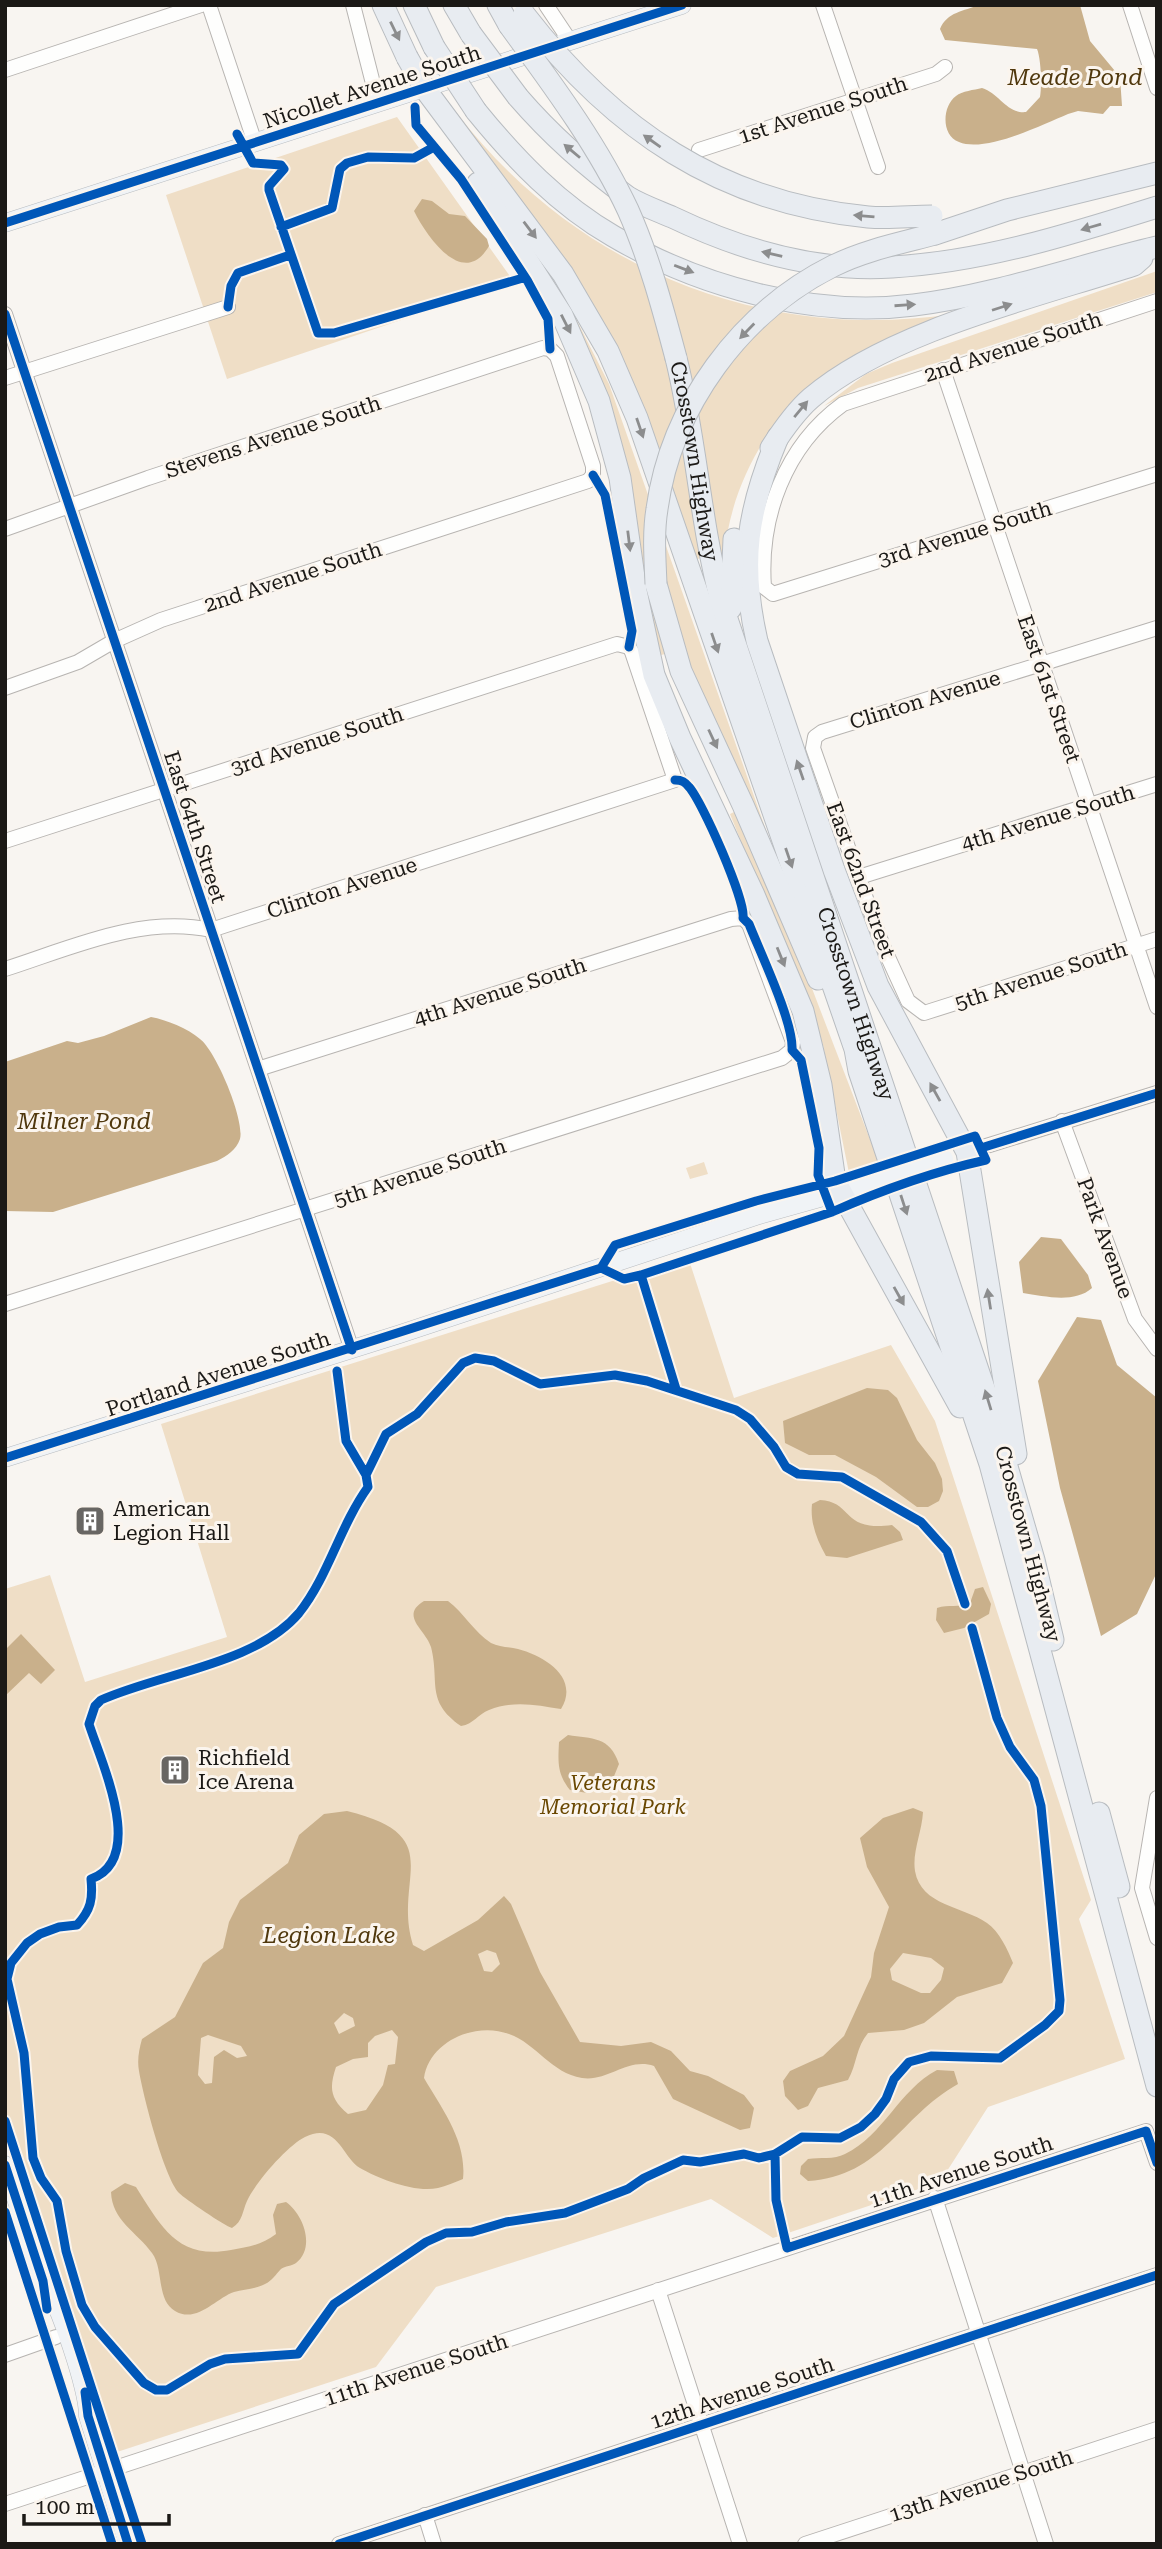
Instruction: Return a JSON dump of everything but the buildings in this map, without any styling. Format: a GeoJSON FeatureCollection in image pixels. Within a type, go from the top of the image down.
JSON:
{"type":"FeatureCollection","features":[{"type":"Feature","properties":{"kind":"highway","name":"Crosstown Highway"},"geometry":{"type":"LineString","coordinates":[[383,5],[407,57],[442,119],[563,274],[589,316],[623,383],[855,1049],[859,1071],[990,1464],[1157,2086]]}},
{"type":"Feature","properties":{"kind":"highway"},"geometry":{"type":"LineString","coordinates":[[414,5],[434,47],[476,111],[507,150],[545,187],[613,236],[674,265],[737,289],[842,308],[911,306],[980,295],[1121,254],[1156,248]]}},
{"type":"Feature","properties":{"kind":"highway"},"geometry":{"type":"LineString","coordinates":[[454,5],[471,34],[517,97],[570,150],[630,198],[694,228],[758,251],[824,266],[891,267],[960,260],[1028,244],[1157,207]]}},
{"type":"Feature","properties":{"kind":"highway","name":"Crosstown Highway"},"geometry":{"type":"LineString","coordinates":[[498,5],[517,15],[628,210],[650,270],[685,397],[710,558],[986,1394],[1034,1560],[1157,2031]]}},
{"type":"Feature","properties":{"kind":"highway"},"geometry":{"type":"LineString","coordinates":[[517,15],[608,107],[652,141],[709,175],[770,199],[822,211],[933,225]]}},
{"type":"Feature","properties":{"kind":"highway"},"geometry":{"type":"LineString","coordinates":[[442,119],[562,315],[587,369],[620,478],[636,591],[654,675],[680,738],[754,895],[803,1012],[821,1085],[835,1181],[990,1464]]}},
{"type":"Feature","properties":{"kind":"highway"},"geometry":{"type":"LineString","coordinates":[[754,895],[749,874],[668,669],[656,604],[657,508],[671,454],[699,390],[724,354],[799,285],[835,265],[933,225],[1156,174]]}},
{"type":"Feature","properties":{"kind":"highway"},"geometry":{"type":"LineString","coordinates":[[732,630],[731,567],[741,509],[757,469],[778,437],[810,399],[851,369],[899,345],[985,312],[1134,265],[1156,248]]}},
{"type":"Feature","properties":{"kind":"highway"},"geometry":{"type":"LineString","coordinates":[[778,437],[758,485],[748,527],[748,601],[757,641],[834,870],[878,986],[967,1152],[1034,1560]]}},
{"type":"Feature","properties":{"kind":"highway"},"geometry":{"type":"LineString","coordinates":[[656,584],[681,671],[743,805],[859,1071]]}},
{"type":"Feature","properties":{"kind":"main road","name":"Nicollet Avenue South"},"geometry":{"type":"LineString","coordinates":[[5,223],[682,5]]}},
{"type":"Feature","properties":{"kind":"main road","name":"Portland Avenue South"},"geometry":{"type":"LineString","coordinates":[[5,1458],[352,1350],[759,1215],[842,1194],[967,1152]]}},
{"type":"Feature","properties":{"kind":"main road"},"geometry":{"type":"LineString","coordinates":[[5,2165],[11,2202],[43,2281],[51,2291],[64,2328],[128,2544]]}},
{"type":"Feature","properties":{"kind":"main road"},"geometry":{"type":"LineString","coordinates":[[43,2281],[43,2294],[56,2337],[79,2404],[88,2416]]}},
{"type":"Feature","properties":{"kind":"street"},"geometry":{"type":"LineString","coordinates":[[5,70],[201,5]]}},
{"type":"Feature","properties":{"kind":"street"},"geometry":{"type":"LineString","coordinates":[[209,5],[255,143]]}},
{"type":"Feature","properties":{"kind":"street"},"geometry":{"type":"LineString","coordinates":[[353,5],[378,103]]}},
{"type":"Feature","properties":{"kind":"street"},"geometry":{"type":"LineString","coordinates":[[546,5],[570,41]]}},
{"type":"Feature","properties":{"kind":"street"},"geometry":{"type":"LineString","coordinates":[[823,5],[877,167]]}},
{"type":"Feature","properties":{"kind":"street"},"geometry":{"type":"LineString","coordinates":[[1130,5],[1157,88]]}},
{"type":"Feature","properties":{"kind":"street","name":"1st Avenue South"},"geometry":{"type":"LineString","coordinates":[[699,150],[731,146],[855,100],[936,74],[945,67]]}},
{"type":"Feature","properties":{"kind":"street","name":"2nd Avenue South"},"geometry":{"type":"LineString","coordinates":[[773,594],[765,587],[765,532],[776,493],[790,462],[824,418],[843,404],[869,393],[1157,300]]}},
{"type":"Feature","properties":{"kind":"street"},"geometry":{"type":"LineString","coordinates":[[5,378],[228,307]]}},
{"type":"Feature","properties":{"kind":"street","name":"East 64th Street"},"geometry":{"type":"LineString","coordinates":[[5,314],[352,1350]]}},
{"type":"Feature","properties":{"kind":"street","name":"Stevens Avenue South"},"geometry":{"type":"LineString","coordinates":[[5,529],[148,478],[543,348],[550,349],[556,356],[565,380],[593,466],[593,475],[588,481]]}},
{"type":"Feature","properties":{"kind":"street","name":"East 61st Street"},"geometry":{"type":"LineString","coordinates":[[943,370],[1040,665],[1157,1006]]}},
{"type":"Feature","properties":{"kind":"street","name":"3rd Avenue South"},"geometry":{"type":"LineString","coordinates":[[773,594],[1157,474]]}},
{"type":"Feature","properties":{"kind":"street","name":"2nd Avenue South"},"geometry":{"type":"LineString","coordinates":[[5,688],[78,662],[114,641],[161,620],[588,481]]}},
{"type":"Feature","properties":{"kind":"street","name":"Clinton Avenue"},"geometry":{"type":"LineString","coordinates":[[815,737],[1157,628]]}},
{"type":"Feature","properties":{"kind":"street","name":"3rd Avenue South"},"geometry":{"type":"LineString","coordinates":[[5,841],[617,644],[628,647],[675,779]]}},
{"type":"Feature","properties":{"kind":"street","name":"East 62nd Street"},"geometry":{"type":"LineString","coordinates":[[815,737],[813,748],[882,944],[908,1001],[924,1013]]}},
{"type":"Feature","properties":{"kind":"street","name":"Clinton Avenue"},"geometry":{"type":"LineString","coordinates":[[5,969],[129,929],[199,927],[211,930],[675,779]]}},
{"type":"Feature","properties":{"kind":"street","name":"4th Avenue South"},"geometry":{"type":"LineString","coordinates":[[859,877],[1157,784]]}},
{"type":"Feature","properties":{"kind":"street","name":"4th Avenue South"},"geometry":{"type":"LineString","coordinates":[[258,1069],[731,919],[743,918],[748,924],[784,1015],[793,1042],[792,1050]]}},
{"type":"Feature","properties":{"kind":"street","name":"5th Avenue South"},"geometry":{"type":"LineString","coordinates":[[924,1013],[1157,939]]}},
{"type":"Feature","properties":{"kind":"street","name":"5th Avenue South"},"geometry":{"type":"LineString","coordinates":[[5,1304],[782,1058],[792,1050]]}},
{"type":"Feature","properties":{"kind":"street"},"geometry":{"type":"LineString","coordinates":[[967,1152],[1157,1093]]}},
{"type":"Feature","properties":{"kind":"street","name":"Park Avenue"},"geometry":{"type":"LineString","coordinates":[[1062,1121],[1135,1319],[1157,1349]]}},
{"type":"Feature","properties":{"kind":"street"},"geometry":{"type":"LineString","coordinates":[[1156,1804],[1154,1831],[1142,1888],[1157,1938]]}},
{"type":"Feature","properties":{"kind":"street","name":"11th Avenue South"},"geometry":{"type":"LineString","coordinates":[[5,2504],[1146,2131],[1157,2163]]}},
{"type":"Feature","properties":{"kind":"street"},"geometry":{"type":"LineString","coordinates":[[935,2199],[1046,2544]]}},
{"type":"Feature","properties":{"kind":"street","name":"12th Avenue South"},"geometry":{"type":"LineString","coordinates":[[339,2544],[1157,2275]]}},
{"type":"Feature","properties":{"kind":"street"},"geometry":{"type":"LineString","coordinates":[[658,2290],[740,2544]]}},
{"type":"Feature","properties":{"kind":"street"},"geometry":{"type":"LineString","coordinates":[[5,2355],[56,2337]]}},
{"type":"Feature","properties":{"kind":"street","name":"13th Avenue South"},"geometry":{"type":"LineString","coordinates":[[805,2544],[1157,2429]]}},
{"type":"Feature","properties":{"kind":"street"},"geometry":{"type":"LineString","coordinates":[[425,2515],[434,2544]]}},
{"type":"Feature","properties":{"kind":"green space"},"geometry":{"type":"Polygon","coordinates":[[[456,112],[503,166],[556,213],[614,252],[676,282],[742,304],[811,316],[881,320],[953,314],[781,416],[759,449],[742,483],[730,520],[724,559],[689,372],[675,400],[701,558],[694,560],[638,406],[452,116],[456,112]]]}},
{"type":"Feature","properties":{"kind":"green space"},"geometry":{"type":"Polygon","coordinates":[[[397,117],[514,282],[227,379],[166,195],[397,117]]]}},
{"type":"Feature","properties":{"kind":"green space"},"geometry":{"type":"Polygon","coordinates":[[[1157,271],[1157,292],[858,388],[824,406],[866,374],[892,363],[1157,271]]]}},
{"type":"Feature","properties":{"kind":"green space"},"geometry":{"type":"Polygon","coordinates":[[[553,284],[575,317],[609,384],[767,833],[762,834],[699,699],[681,650],[657,656],[677,714],[701,766],[698,767],[670,704],[649,638],[615,438],[595,379],[551,286],[553,284]]]}},
{"type":"Feature","properties":{"kind":"green space"},"geometry":{"type":"Polygon","coordinates":[[[736,811],[808,978],[879,1163],[849,1173],[823,1045],[730,814],[736,811]]]}},
{"type":"Feature","properties":{"kind":"green space"},"geometry":{"type":"Polygon","coordinates":[[[704,1162],[708,1174],[690,1179],[686,1168],[704,1162]]]}},
{"type":"Feature","properties":{"kind":"green space","name":"Veterans Memorial Park"},"geometry":{"type":"Polygon","coordinates":[[[688,1257],[734,1398],[891,1345],[935,1421],[1091,1900],[1079,1919],[1125,2059],[988,2107],[940,2182],[773,2238],[711,2199],[436,2287],[376,2367],[114,2453],[5,2119],[5,1589],[50,1575],[85,1682],[227,1637],[161,1424],[688,1257]]]}},
{"type":"Feature","properties":{"kind":"water","name":"Meade Pond"},"geometry":{"type":"Polygon","coordinates":[[[979,5],[1080,5],[1090,41],[1120,77],[1122,106],[1110,106],[1103,114],[1078,111],[1029,131],[983,144],[970,144],[953,139],[946,127],[946,113],[951,101],[959,94],[982,88],[1019,112],[1026,112],[1040,97],[1041,72],[1037,49],[945,40],[940,29],[943,23],[956,13],[979,5]]]}},
{"type":"Feature","properties":{"kind":"water"},"geometry":{"type":"Polygon","coordinates":[[[422,199],[432,201],[449,214],[465,216],[487,239],[489,246],[479,258],[469,263],[458,261],[437,246],[414,211],[422,199]]]}},
{"type":"Feature","properties":{"kind":"water","name":"Milner Pond"},"geometry":{"type":"Polygon","coordinates":[[[151,1017],[183,1028],[207,1046],[234,1102],[240,1130],[240,1139],[236,1146],[228,1155],[217,1161],[53,1212],[5,1211],[5,1062],[67,1041],[78,1043],[104,1036],[151,1017]]]}},
{"type":"Feature","properties":{"kind":"water"},"geometry":{"type":"Polygon","coordinates":[[[1041,1237],[1061,1239],[1088,1275],[1092,1288],[1077,1296],[1068,1297],[1023,1293],[1019,1262],[1041,1237]]]}},
{"type":"Feature","properties":{"kind":"water"},"geometry":{"type":"Polygon","coordinates":[[[1077,1317],[1101,1320],[1117,1365],[1157,1398],[1157,1572],[1137,1614],[1101,1636],[1060,1488],[1038,1381],[1077,1317]]]}},
{"type":"Feature","properties":{"kind":"water"},"geometry":{"type":"Polygon","coordinates":[[[867,1388],[888,1390],[897,1398],[917,1440],[935,1463],[942,1479],[943,1491],[939,1501],[928,1507],[917,1507],[876,1477],[835,1455],[809,1455],[785,1443],[783,1421],[867,1388]]]}},
{"type":"Feature","properties":{"kind":"water"},"geometry":{"type":"Polygon","coordinates":[[[820,1500],[831,1502],[864,1524],[892,1525],[900,1532],[903,1540],[847,1558],[826,1556],[817,1538],[812,1518],[812,1504],[820,1500]]]}},
{"type":"Feature","properties":{"kind":"water"},"geometry":{"type":"Polygon","coordinates":[[[983,1587],[991,1604],[989,1614],[964,1628],[944,1633],[936,1620],[937,1608],[970,1603],[975,1589],[983,1587]]]}},
{"type":"Feature","properties":{"kind":"water"},"geometry":{"type":"Polygon","coordinates":[[[424,1601],[448,1601],[491,1643],[528,1652],[557,1670],[566,1688],[566,1698],[561,1709],[525,1704],[507,1705],[489,1710],[461,1726],[442,1708],[438,1699],[431,1647],[414,1618],[414,1612],[424,1601]]]}},
{"type":"Feature","properties":{"kind":"water"},"geometry":{"type":"Polygon","coordinates":[[[21,1634],[55,1670],[41,1684],[29,1673],[5,1696],[5,1650],[21,1634]]]}},
{"type":"Feature","properties":{"kind":"water"},"geometry":{"type":"Polygon","coordinates":[[[568,1735],[599,1740],[611,1748],[619,1764],[612,1781],[587,1793],[570,1790],[563,1779],[559,1762],[559,1742],[568,1735]]]}},
{"type":"Feature","properties":{"kind":"water"},"geometry":{"type":"Polygon","coordinates":[[[913,1808],[923,1812],[915,1857],[915,1871],[919,1883],[925,1892],[944,1904],[977,1917],[991,1926],[1003,1941],[1013,1963],[1002,1983],[957,1997],[924,2023],[904,2030],[868,2033],[861,2044],[848,2080],[818,2088],[808,2106],[798,2110],[785,2096],[783,2081],[790,2071],[823,2056],[844,2036],[871,1977],[874,1953],[889,1907],[867,1867],[860,1838],[883,1818],[913,1808]],[[903,1953],[890,1969],[892,1980],[921,1993],[930,1993],[941,1980],[944,1968],[931,1958],[903,1953]]]}},
{"type":"Feature","properties":{"kind":"water","name":"Legion Lake"},"geometry":{"type":"Polygon","coordinates":[[[347,1811],[379,1821],[398,1833],[408,1847],[411,1862],[408,1921],[413,1945],[424,1951],[478,1920],[504,1896],[511,1904],[540,1972],[580,2042],[621,2046],[651,2042],[671,2051],[690,2071],[708,2076],[744,2095],[754,2108],[750,2128],[740,2130],[673,2099],[654,2066],[635,2065],[601,2077],[582,2078],[561,2070],[528,2044],[509,2034],[482,2030],[468,2033],[444,2045],[428,2065],[424,2078],[452,2126],[461,2152],[463,2179],[429,2189],[398,2184],[360,2168],[332,2137],[316,2133],[298,2141],[273,2165],[251,2193],[240,2219],[232,2228],[189,2201],[173,2184],[155,2135],[138,2067],[142,2039],[175,2017],[203,1963],[223,1948],[229,1922],[240,1900],[288,1863],[299,1835],[324,1814],[347,1811]],[[487,1950],[478,1954],[484,1971],[492,1972],[500,1964],[496,1953],[487,1950]],[[344,2013],[334,2023],[339,2034],[355,2026],[353,2018],[344,2013]],[[392,2030],[375,2036],[368,2043],[368,2057],[353,2059],[336,2067],[332,2081],[334,2098],[348,2114],[366,2110],[383,2085],[388,2065],[395,2064],[398,2037],[392,2030]],[[208,2035],[201,2038],[198,2075],[205,2084],[212,2083],[214,2057],[224,2050],[237,2058],[247,2056],[241,2046],[208,2035]]]}},
{"type":"Feature","properties":{"kind":"water"},"geometry":{"type":"Polygon","coordinates":[[[937,2070],[954,2071],[958,2084],[920,2112],[873,2157],[834,2177],[808,2181],[800,2174],[801,2166],[808,2159],[836,2157],[859,2146],[912,2089],[937,2070]]]}},
{"type":"Feature","properties":{"kind":"water"},"geometry":{"type":"Polygon","coordinates":[[[125,2183],[136,2187],[154,2215],[173,2237],[197,2250],[212,2252],[249,2247],[276,2234],[273,2215],[277,2204],[286,2202],[298,2214],[305,2231],[302,2256],[296,2263],[281,2269],[267,2283],[258,2287],[234,2292],[199,2312],[183,2314],[175,2311],[165,2300],[152,2253],[120,2219],[112,2202],[111,2192],[125,2183]]]}},
{"type":"Feature","properties":{"kind":"cycle path"},"geometry":{"type":"LineString","coordinates":[[5,223],[682,5]]}},
{"type":"Feature","properties":{"kind":"cycle path"},"geometry":{"type":"LineString","coordinates":[[415,107],[416,125],[461,179],[527,280]]}},
{"type":"Feature","properties":{"kind":"cycle path"},"geometry":{"type":"LineString","coordinates":[[237,134],[253,163],[281,165],[284,169],[269,186],[269,190],[318,333],[334,333],[523,278],[527,280],[548,319],[550,349]]}},
{"type":"Feature","properties":{"kind":"cycle path"},"geometry":{"type":"LineString","coordinates":[[281,227],[332,208],[340,169],[347,163],[368,157],[414,158],[434,147]]}},
{"type":"Feature","properties":{"kind":"cycle path"},"geometry":{"type":"LineString","coordinates":[[228,307],[231,286],[238,273],[290,255]]}},
{"type":"Feature","properties":{"kind":"cycle path"},"geometry":{"type":"LineString","coordinates":[[5,314],[352,1350]]}},
{"type":"Feature","properties":{"kind":"cycle path"},"geometry":{"type":"LineString","coordinates":[[593,475],[605,495],[632,631],[629,647]]}},
{"type":"Feature","properties":{"kind":"cycle path"},"geometry":{"type":"LineString","coordinates":[[675,780],[689,787],[713,830],[738,892],[743,918],[749,924],[782,1006],[792,1050],[801,1060],[819,1148],[818,1175],[832,1212]]}},
{"type":"Feature","properties":{"kind":"cycle path"},"geometry":{"type":"LineString","coordinates":[[981,1148],[1157,1093]]}},
{"type":"Feature","properties":{"kind":"cycle path"},"geometry":{"type":"LineString","coordinates":[[975,1136],[986,1160],[908,1182],[832,1212],[641,1275],[624,1279],[601,1268],[615,1245],[756,1201],[835,1181],[975,1136]]}},
{"type":"Feature","properties":{"kind":"cycle path"},"geometry":{"type":"LineString","coordinates":[[5,1458],[601,1268]]}},
{"type":"Feature","properties":{"kind":"cycle path"},"geometry":{"type":"LineString","coordinates":[[641,1275],[676,1389]]}},
{"type":"Feature","properties":{"kind":"cycle path"},"geometry":{"type":"LineString","coordinates":[[965,1604],[947,1551],[921,1522],[842,1477],[798,1474],[786,1467],[774,1447],[750,1419],[736,1410],[647,1381],[615,1375],[540,1384],[494,1361],[475,1358],[463,1363],[417,1414],[386,1434],[366,1475],[368,1487],[349,1518],[318,1584],[299,1613],[281,1630],[233,1656],[125,1691],[101,1700],[95,1706],[89,1724],[116,1808],[116,1852],[107,1868],[91,1879],[90,1904],[82,1920],[77,1925],[59,1927],[40,1934],[27,1943],[11,1963],[7,1979],[24,2053],[33,2158],[41,2178],[57,2201],[66,2251],[82,2305],[95,2327],[144,2383],[156,2390],[167,2390],[210,2364],[225,2359],[298,2354],[334,2304],[426,2242],[446,2233],[472,2232],[506,2222],[565,2213],[628,2189],[644,2178],[683,2160],[700,2162],[744,2154],[759,2158],[775,2154],[802,2137],[840,2138],[861,2127],[875,2114],[886,2099],[894,2079],[909,2062],[931,2056],[1000,2058],[1045,2025],[1059,2011],[1060,2000],[1041,1806],[1034,1780],[1010,1747],[997,1718],[972,1628]]}},
{"type":"Feature","properties":{"kind":"cycle path"},"geometry":{"type":"LineString","coordinates":[[337,1371],[346,1441],[366,1475]]}},
{"type":"Feature","properties":{"kind":"cycle path"},"geometry":{"type":"LineString","coordinates":[[5,2121],[142,2544]]}},
{"type":"Feature","properties":{"kind":"cycle path"},"geometry":{"type":"LineString","coordinates":[[775,2154],[776,2200],[787,2248],[1146,2131],[1157,2163]]}},
{"type":"Feature","properties":{"kind":"cycle path"},"geometry":{"type":"LineString","coordinates":[[5,2165],[43,2281],[47,2309]]}},
{"type":"Feature","properties":{"kind":"cycle path"},"geometry":{"type":"LineString","coordinates":[[5,2212],[112,2544]]}},
{"type":"Feature","properties":{"kind":"cycle path"},"geometry":{"type":"LineString","coordinates":[[339,2544],[1157,2275]]}},
{"type":"Feature","properties":{"kind":"cycle path"},"geometry":{"type":"LineString","coordinates":[[85,2392],[88,2416],[128,2544]]}},
{"type":"Feature","properties":{"kind":"place","name":"American Legion Hall"},"geometry":{"type":"Point","coordinates":[90,1521]}},
{"type":"Feature","properties":{"kind":"place","name":"Richfield Ice Arena"},"geometry":{"type":"Point","coordinates":[175,1770]}}]}
